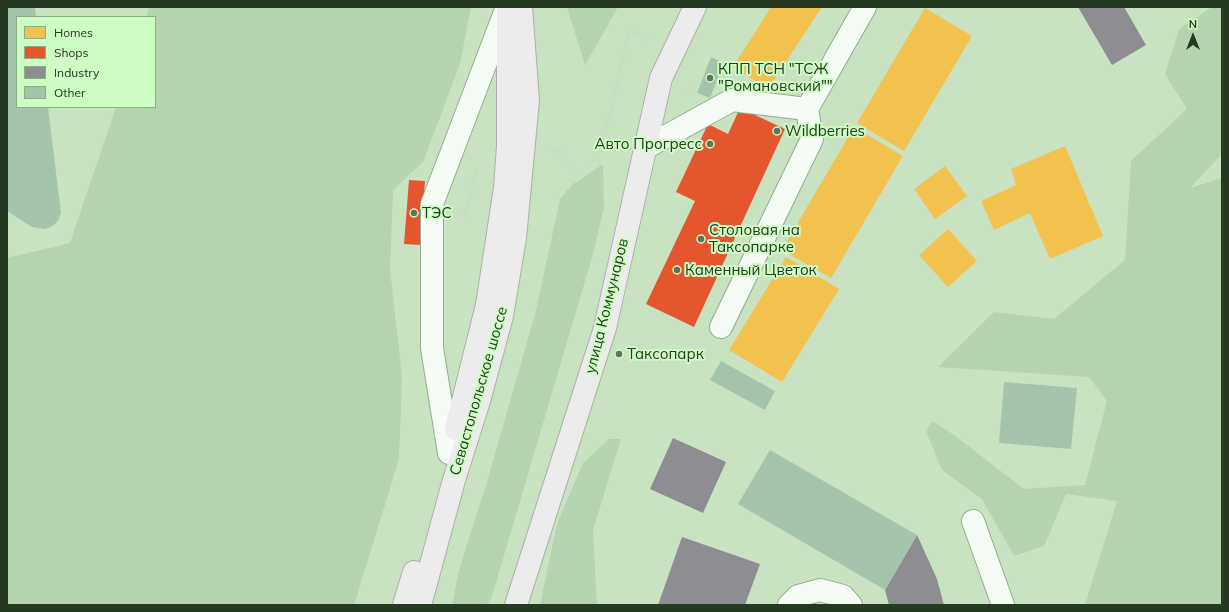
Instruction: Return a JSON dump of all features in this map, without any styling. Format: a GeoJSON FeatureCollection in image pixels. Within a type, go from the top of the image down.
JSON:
{"type":"FeatureCollection","features":[{"type":"Feature","properties":{"kind":"main road"},"geometry":{"type":"LineString","coordinates":[[408,605],[487,305],[505,188],[508,146],[507,7]]}},
{"type":"Feature","properties":{"kind":"main road","name":"Севастопольское шоссе"},"geometry":{"type":"LineString","coordinates":[[408,605],[454,480],[479,402],[500,323],[515,238],[528,100],[522,7]]}},
{"type":"Feature","properties":{"kind":"main road","name":"улица Коммунаров"},"geometry":{"type":"LineString","coordinates":[[516,605],[605,328],[660,78],[695,7]]}},
{"type":"Feature","properties":{"kind":"lane"},"geometry":{"type":"LineString","coordinates":[[449,453],[432,348],[432,204],[507,7]]}},
{"type":"Feature","properties":{"kind":"lane"},"geometry":{"type":"LineString","coordinates":[[722,327],[812,139],[807,109],[865,7]]}},
{"type":"Feature","properties":{"kind":"lane"},"geometry":{"type":"LineString","coordinates":[[645,148],[732,100],[807,109]]}},
{"type":"Feature","properties":{"kind":"lane"},"geometry":{"type":"LineString","coordinates":[[973,521],[1003,605]]}},
{"type":"Feature","properties":{"kind":"lane"},"geometry":{"type":"LineString","coordinates":[[789,605],[798,596],[820,590],[843,596],[851,605]]}},
{"type":"Feature","properties":{"kind":"path"},"geometry":{"type":"LineString","coordinates":[[563,152],[572,171],[584,171],[601,152]]}},
{"type":"Feature","properties":{"kind":"green space"},"geometry":{"type":"Polygon","coordinates":[[[149,7],[471,7],[460,64],[423,162],[393,190],[390,270],[402,376],[399,459],[354,605],[7,605],[7,258],[70,243],[116,108],[156,108],[156,16],[146,16],[149,7]]]}},
{"type":"Feature","properties":{"kind":"green space"},"geometry":{"type":"Polygon","coordinates":[[[567,7],[618,7],[585,65],[567,7]]]}},
{"type":"Feature","properties":{"kind":"green space"},"geometry":{"type":"Polygon","coordinates":[[[1212,7],[1222,7],[1222,154],[1190,188],[1222,178],[1222,605],[1085,605],[1117,501],[1066,494],[1044,546],[1014,556],[982,499],[942,470],[926,431],[932,421],[954,435],[1024,489],[1085,485],[1107,401],[1089,377],[938,367],[994,312],[1054,319],[1125,260],[1131,161],[1187,109],[1165,74],[1179,29],[1212,7]]]}},
{"type":"Feature","properties":{"kind":"green space"},"geometry":{"type":"Polygon","coordinates":[[[603,164],[604,208],[593,254],[492,596],[487,605],[452,605],[459,570],[487,482],[536,311],[560,199],[572,185],[603,164]]]}},
{"type":"Feature","properties":{"kind":"green space"},"geometry":{"type":"Polygon","coordinates":[[[609,439],[621,439],[593,530],[597,605],[540,605],[557,524],[583,463],[609,439]]]}},
{"type":"Feature","properties":{"kind":"building: Homes"},"geometry":{"type":"Polygon","coordinates":[[[771,7],[822,7],[768,89],[733,67],[771,7]]]}},
{"type":"Feature","properties":{"kind":"building: Homes"},"geometry":{"type":"Polygon","coordinates":[[[925,8],[972,36],[904,151],[857,123],[925,8]]]}},
{"type":"Feature","properties":{"kind":"building: Homes"},"geometry":{"type":"Polygon","coordinates":[[[854,127],[903,156],[831,278],[782,250],[854,127]]]}},
{"type":"Feature","properties":{"kind":"building: Homes"},"geometry":{"type":"Polygon","coordinates":[[[1065,146],[1103,236],[1050,259],[1030,213],[994,230],[981,201],[1016,185],[1011,169],[1065,146]]]}},
{"type":"Feature","properties":{"kind":"building: Homes"},"geometry":{"type":"Polygon","coordinates":[[[945,166],[967,196],[935,219],[914,189],[945,166]]]}},
{"type":"Feature","properties":{"kind":"building: Homes"},"geometry":{"type":"Polygon","coordinates":[[[948,229],[977,261],[948,287],[919,255],[948,229]]]}},
{"type":"Feature","properties":{"kind":"building: Homes"},"geometry":{"type":"Polygon","coordinates":[[[786,257],[839,289],[782,382],[729,350],[786,257]]]}},
{"type":"Feature","properties":{"kind":"building: Shops"},"geometry":{"type":"Polygon","coordinates":[[[740,108],[785,129],[694,327],[646,304],[695,201],[676,192],[708,124],[728,134],[740,108]]]}},
{"type":"Feature","properties":{"kind":"building: Shops","name":"ТЭС"},"geometry":{"type":"Polygon","coordinates":[[[409,180],[425,181],[420,245],[404,244],[409,180]]]}},
{"type":"Feature","properties":{"kind":"building: Industry"},"geometry":{"type":"Polygon","coordinates":[[[1078,7],[1124,7],[1146,45],[1112,65],[1078,7]]]}},
{"type":"Feature","properties":{"kind":"building: Industry"},"geometry":{"type":"Polygon","coordinates":[[[673,438],[726,462],[703,513],[650,489],[673,438]]]}},
{"type":"Feature","properties":{"kind":"building: Industry"},"geometry":{"type":"Polygon","coordinates":[[[917,535],[937,579],[944,605],[889,605],[885,590],[917,535]]]}},
{"type":"Feature","properties":{"kind":"building: Industry"},"geometry":{"type":"Polygon","coordinates":[[[682,537],[760,564],[745,605],[658,605],[682,537]]]}},
{"type":"Feature","properties":{"kind":"building: Other"},"geometry":{"type":"Polygon","coordinates":[[[7,7],[35,7],[36,16],[16,16],[16,108],[48,108],[61,213],[58,221],[51,227],[45,229],[32,227],[7,211],[7,7]]]}},
{"type":"Feature","properties":{"kind":"building: Other","name":"КПП ТСН \"ТСЖ \"Романовский\"\""},"geometry":{"type":"Polygon","coordinates":[[[711,57],[724,63],[710,98],[697,93],[711,57]]]}},
{"type":"Feature","properties":{"kind":"building: Other"},"geometry":{"type":"Polygon","coordinates":[[[721,361],[775,391],[765,410],[710,380],[721,361]]]}},
{"type":"Feature","properties":{"kind":"building: Other"},"geometry":{"type":"Polygon","coordinates":[[[1004,382],[1077,388],[1071,449],[999,443],[1004,382]]]}},
{"type":"Feature","properties":{"kind":"building: Other"},"geometry":{"type":"Polygon","coordinates":[[[770,450],[917,535],[885,590],[738,504],[770,450]]]}},
{"type":"Feature","properties":{"kind":"place","name":"КПП ТСН \"ТСЖ \"Романовский\"\""},"geometry":{"type":"Point","coordinates":[710,78]}},
{"type":"Feature","properties":{"kind":"place","name":"Wildberries"},"geometry":{"type":"Point","coordinates":[777,131]}},
{"type":"Feature","properties":{"kind":"place","name":"Авто Прогресс"},"geometry":{"type":"Point","coordinates":[710,144]}},
{"type":"Feature","properties":{"kind":"place","name":"ТЭС"},"geometry":{"type":"Point","coordinates":[414,213]}},
{"type":"Feature","properties":{"kind":"place","name":"Столовая на Таксопарке"},"geometry":{"type":"Point","coordinates":[701,239]}},
{"type":"Feature","properties":{"kind":"place","name":"Каменный Цветок"},"geometry":{"type":"Point","coordinates":[677,270]}},
{"type":"Feature","properties":{"kind":"place","name":"Таксопарк"},"geometry":{"type":"Point","coordinates":[619,354]}}]}
